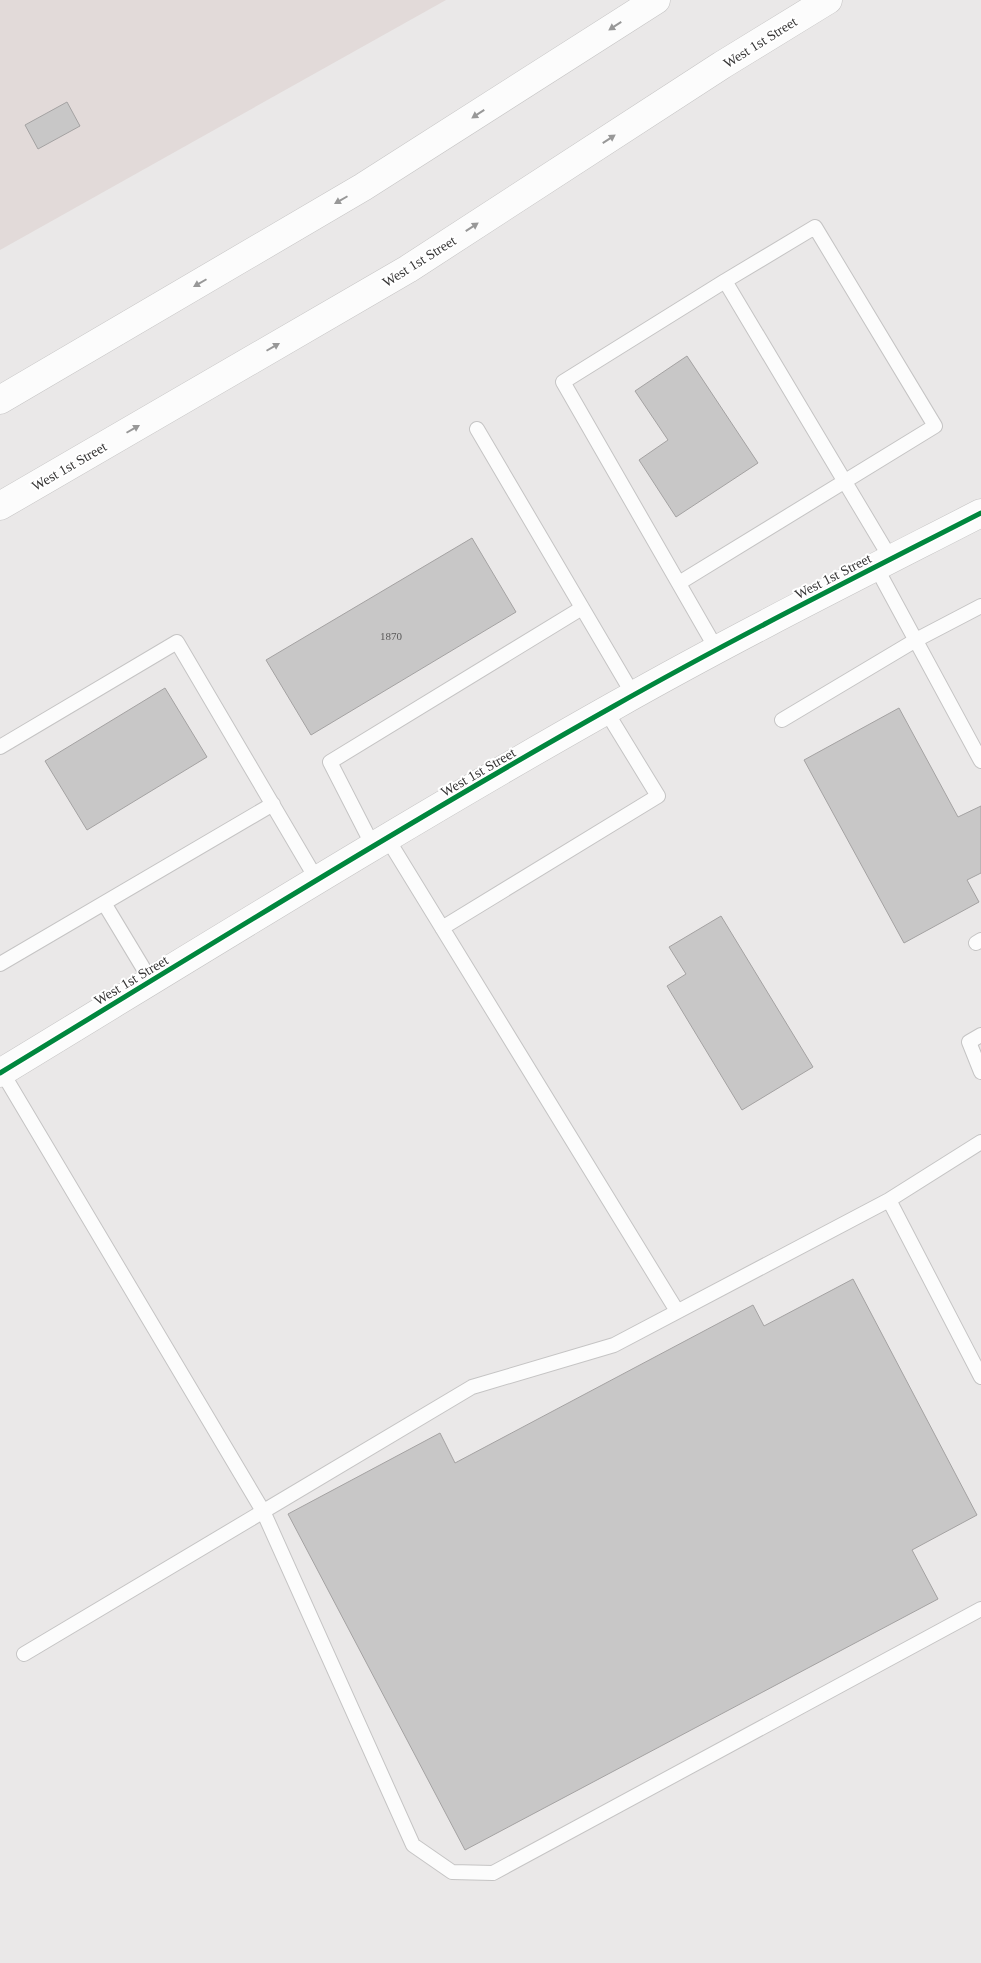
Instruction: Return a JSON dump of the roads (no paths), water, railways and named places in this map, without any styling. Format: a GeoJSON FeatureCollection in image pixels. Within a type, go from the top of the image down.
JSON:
{"type":"FeatureCollection","features":[{"type":"Feature","properties":{"kind":"main road"},"geometry":{"type":"LineString","coordinates":[[0,400],[363,187],[656,0]]}},
{"type":"Feature","properties":{"kind":"main road","name":"West 1st Street"},"geometry":{"type":"LineString","coordinates":[[0,506],[408,269],[722,65],[828,0]]}},
{"type":"Feature","properties":{"kind":"main road","name":"West 1st Street"},"geometry":{"type":"LineString","coordinates":[[1,1072],[380,842],[606,711],[793,609],[981,513]]}},
{"type":"Feature","properties":{"kind":"lane"},"geometry":{"type":"LineString","coordinates":[[679,583],[935,426],[815,227],[563,382],[717,650]]}},
{"type":"Feature","properties":{"kind":"lane"},"geometry":{"type":"LineString","coordinates":[[726,281],[845,482],[916,640],[981,761]]}},
{"type":"Feature","properties":{"kind":"lane"},"geometry":{"type":"LineString","coordinates":[[477,429],[634,696]]}},
{"type":"Feature","properties":{"kind":"lane"},"geometry":{"type":"LineString","coordinates":[[782,720],[916,640],[981,606]]}},
{"type":"Feature","properties":{"kind":"lane"},"geometry":{"type":"LineString","coordinates":[[582,608],[330,762],[380,842],[442,928],[677,1311]]}},
{"type":"Feature","properties":{"kind":"lane"},"geometry":{"type":"LineString","coordinates":[[0,747],[177,642],[317,880]]}},
{"type":"Feature","properties":{"kind":"lane"},"geometry":{"type":"LineString","coordinates":[[442,928],[658,796],[606,711]]}},
{"type":"Feature","properties":{"kind":"lane"},"geometry":{"type":"LineString","coordinates":[[0,964],[273,804]]}},
{"type":"Feature","properties":{"kind":"lane"},"geometry":{"type":"LineString","coordinates":[[104,903],[151,981]]}},
{"type":"Feature","properties":{"kind":"lane"},"geometry":{"type":"LineString","coordinates":[[981,1035],[968,1042],[981,1072]]}},
{"type":"Feature","properties":{"kind":"lane"},"geometry":{"type":"LineString","coordinates":[[1,1072],[263,1511],[413,1845],[452,1872],[493,1873],[981,1608]]}},
{"type":"Feature","properties":{"kind":"lane"},"geometry":{"type":"LineString","coordinates":[[24,1654],[472,1386],[614,1345],[889,1200],[981,1142]]}},
{"type":"Feature","properties":{"kind":"lane"},"geometry":{"type":"LineString","coordinates":[[889,1200],[981,1378]]}}]}
